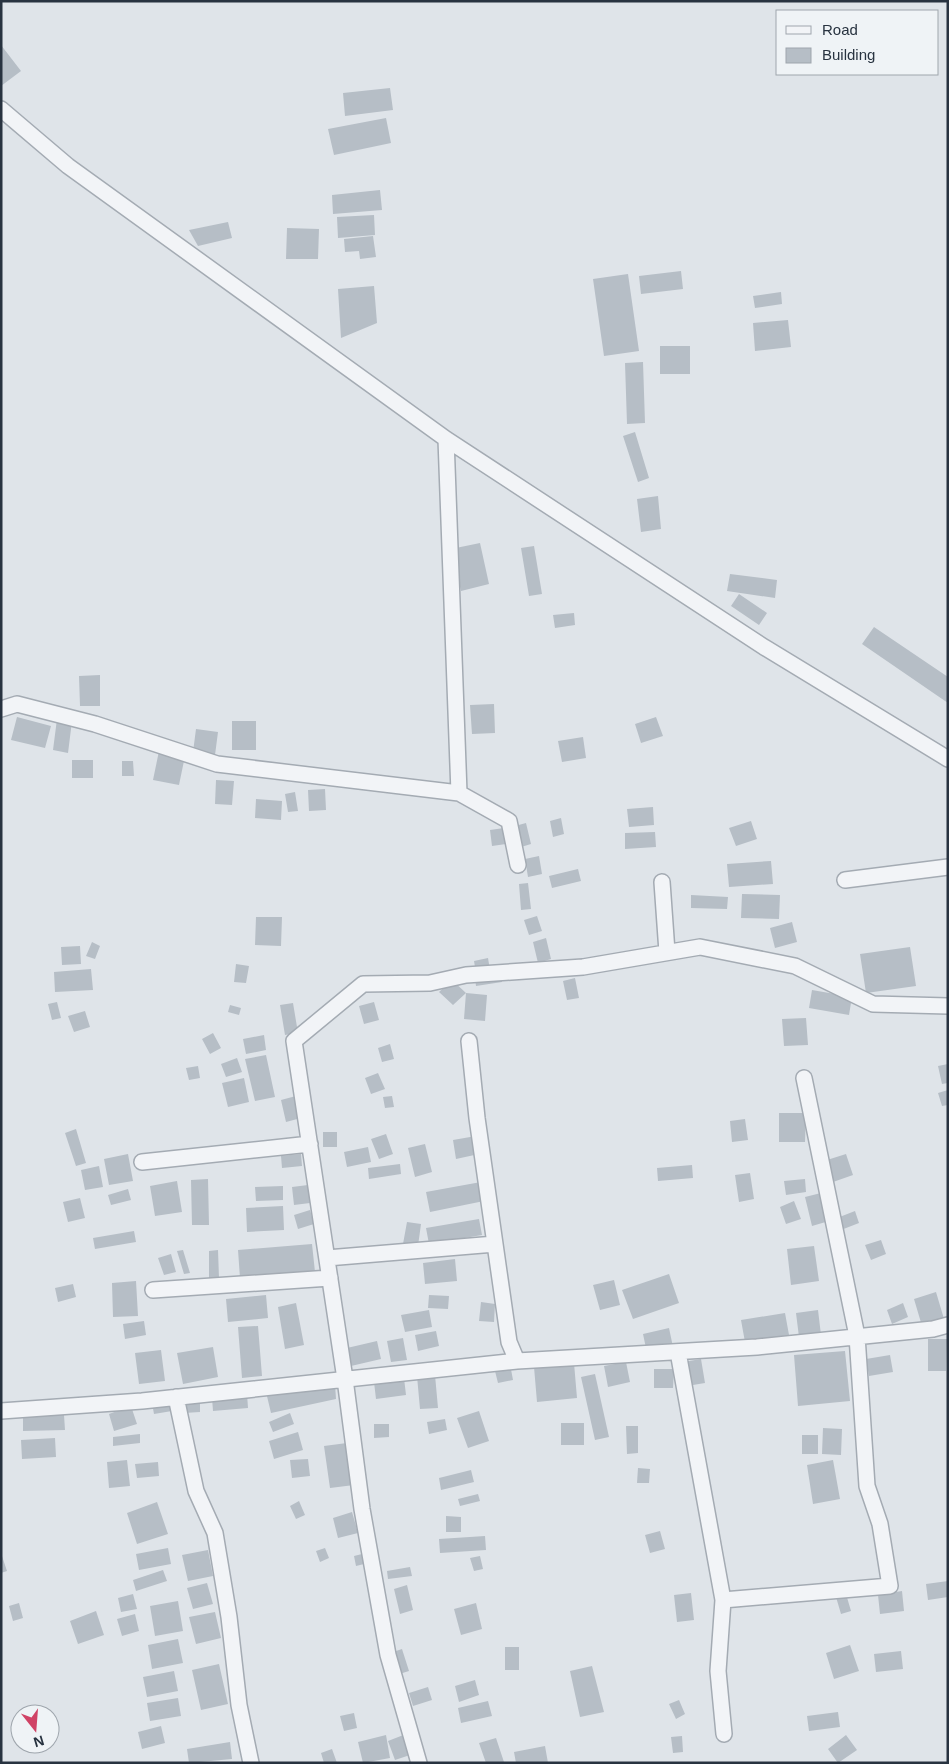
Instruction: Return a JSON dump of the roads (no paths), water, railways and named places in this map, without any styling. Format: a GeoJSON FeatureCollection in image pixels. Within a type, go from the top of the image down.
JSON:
{"type":"FeatureCollection","features":[{"type":"Feature","properties":{"kind":"street"},"geometry":{"type":"LineString","coordinates":[[1,109],[68,166],[446,440],[764,647],[948,758]]}},
{"type":"Feature","properties":{"kind":"street"},"geometry":{"type":"LineString","coordinates":[[446,440],[459,793]]}},
{"type":"Feature","properties":{"kind":"street"},"geometry":{"type":"LineString","coordinates":[[1,710],[17,704],[78,720],[217,764],[459,793],[509,820],[518,865]]}},
{"type":"Feature","properties":{"kind":"street"},"geometry":{"type":"LineString","coordinates":[[845,880],[948,867]]}},
{"type":"Feature","properties":{"kind":"street"},"geometry":{"type":"LineString","coordinates":[[662,882],[667,952]]}},
{"type":"Feature","properties":{"kind":"street"},"geometry":{"type":"LineString","coordinates":[[419,1763],[388,1655],[362,1510],[345,1379],[294,1042],[364,984],[430,983],[466,975],[582,967],[700,947],[795,966],[873,1004],[948,1006]]}},
{"type":"Feature","properties":{"kind":"street"},"geometry":{"type":"LineString","coordinates":[[469,1041],[477,1118],[509,1342],[517,1361]]}},
{"type":"Feature","properties":{"kind":"street"},"geometry":{"type":"LineString","coordinates":[[723,1600],[890,1586],[880,1524],[867,1486],[857,1336],[804,1078]]}},
{"type":"Feature","properties":{"kind":"street"},"geometry":{"type":"LineString","coordinates":[[142,1162],[310,1144]]}},
{"type":"Feature","properties":{"kind":"street"},"geometry":{"type":"LineString","coordinates":[[327,1258],[495,1244]]}},
{"type":"Feature","properties":{"kind":"street"},"geometry":{"type":"LineString","coordinates":[[153,1290],[330,1278]]}},
{"type":"Feature","properties":{"kind":"street"},"geometry":{"type":"LineString","coordinates":[[1,1411],[176,1397],[517,1361],[757,1347],[933,1329],[948,1325]]}},
{"type":"Feature","properties":{"kind":"street"},"geometry":{"type":"LineString","coordinates":[[678,1352],[723,1600],[718,1671],[724,1734]]}},
{"type":"Feature","properties":{"kind":"street"},"geometry":{"type":"LineString","coordinates":[[176,1397],[196,1491],[215,1533],[229,1617],[239,1705],[251,1763]]}}]}
